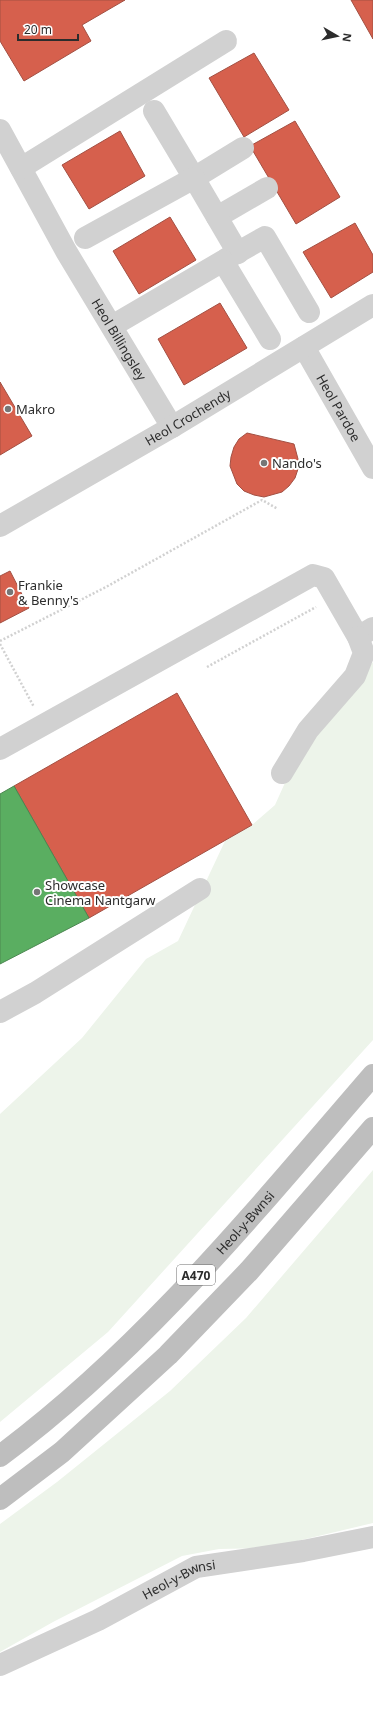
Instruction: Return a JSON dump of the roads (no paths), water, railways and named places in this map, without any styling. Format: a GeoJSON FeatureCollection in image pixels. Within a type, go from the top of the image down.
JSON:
{"type":"FeatureCollection","features":[{"type":"Feature","properties":{"kind":"highway","name":"Heol-y-Bwnsi"},"geometry":{"type":"LineString","coordinates":[[0,1456],[36,1429],[136,1339],[223,1247],[373,1075]]}},
{"type":"Feature","properties":{"kind":"highway","name":"A470"},"geometry":{"type":"LineString","coordinates":[[0,1499],[62,1452],[168,1355],[249,1271],[373,1128]]}},
{"type":"Feature","properties":{"kind":"street"},"geometry":{"type":"LineString","coordinates":[[21,168],[226,41]]}},
{"type":"Feature","properties":{"kind":"street"},"geometry":{"type":"LineString","coordinates":[[154,111],[217,217],[230,257],[270,339]]}},
{"type":"Feature","properties":{"kind":"street","name":"Heol Billingsley"},"geometry":{"type":"LineString","coordinates":[[0,130],[66,251],[172,427]]}},
{"type":"Feature","properties":{"kind":"street"},"geometry":{"type":"LineString","coordinates":[[85,238],[194,178],[243,148]]}},
{"type":"Feature","properties":{"kind":"street"},"geometry":{"type":"LineString","coordinates":[[217,217],[267,188]]}},
{"type":"Feature","properties":{"kind":"street"},"geometry":{"type":"LineString","coordinates":[[112,326],[265,237],[309,312]]}},
{"type":"Feature","properties":{"kind":"street","name":"Heol Crochendy"},"geometry":{"type":"LineString","coordinates":[[0,526],[172,427],[373,305]]}},
{"type":"Feature","properties":{"kind":"street","name":"Heol Pardoe"},"geometry":{"type":"LineString","coordinates":[[304,347],[373,468]]}},
{"type":"Feature","properties":{"kind":"street"},"geometry":{"type":"LineString","coordinates":[[0,749],[313,575],[324,578],[334,597],[365,633],[364,653],[355,676],[308,730],[282,773]]}},
{"type":"Feature","properties":{"kind":"street"},"geometry":{"type":"LineString","coordinates":[[0,1012],[41,990],[200,889]]}},
{"type":"Feature","properties":{"kind":"street","name":"Heol-y-Bwnsi"},"geometry":{"type":"LineString","coordinates":[[0,1665],[98,1620],[196,1567],[303,1551],[373,1537]]}},
{"type":"Feature","properties":{"kind":"place","name":"Makro"},"geometry":{"type":"Point","coordinates":[8,409]}},
{"type":"Feature","properties":{"kind":"place","name":"Nando's"},"geometry":{"type":"Point","coordinates":[264,463]}},
{"type":"Feature","properties":{"kind":"place","name":"Frankie & Benny's"},"geometry":{"type":"Point","coordinates":[10,592]}},
{"type":"Feature","properties":{"kind":"place","name":"Showcase Cinema Nantgarw"},"geometry":{"type":"Point","coordinates":[37,892]}}]}
